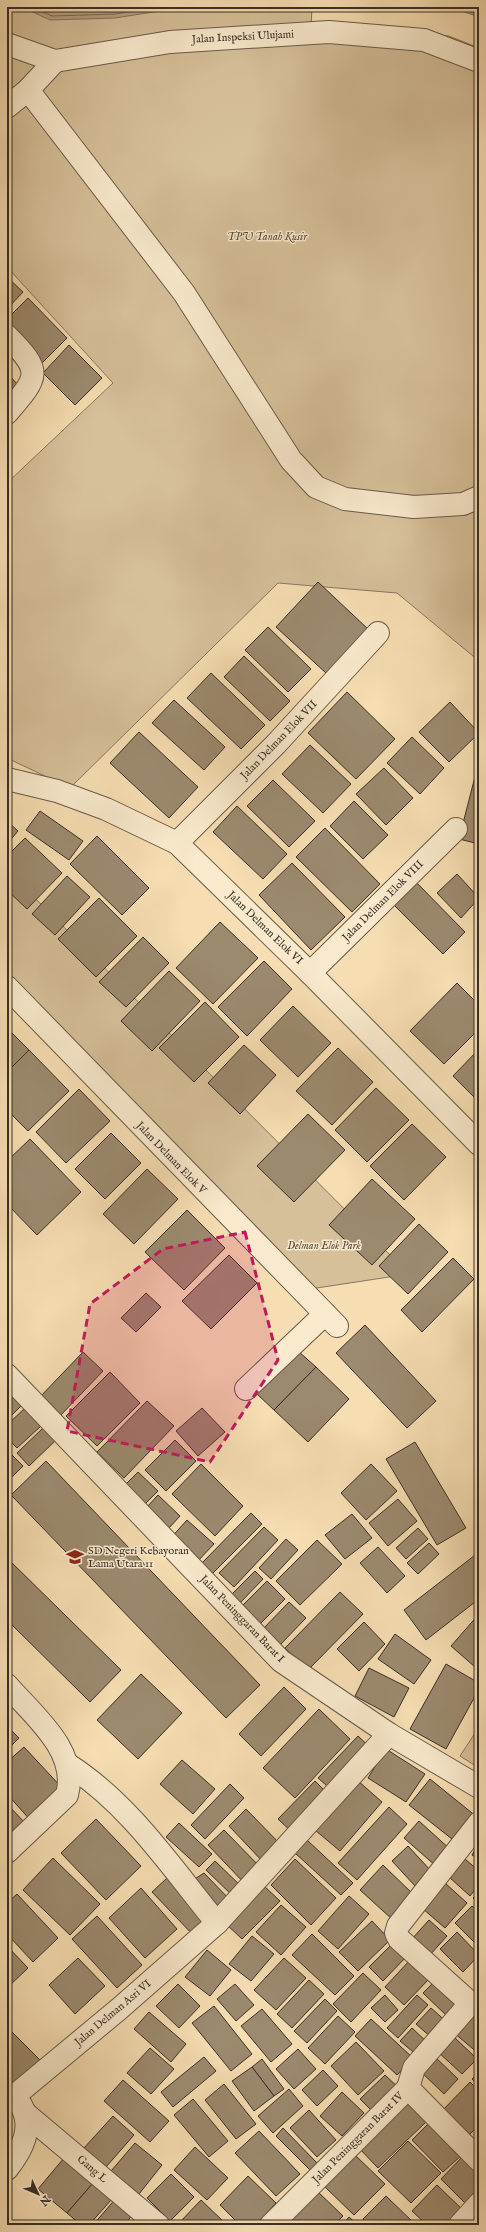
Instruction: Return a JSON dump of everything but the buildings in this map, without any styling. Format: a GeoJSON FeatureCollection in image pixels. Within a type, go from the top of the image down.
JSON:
{"type":"FeatureCollection","features":[{"type":"Feature","properties":{"kind":"street","name":"Jalan Inspeksi Ulujami"},"geometry":{"type":"LineString","coordinates":[[7,44],[55,61],[170,42],[329,32],[424,40],[479,61]]}},
{"type":"Feature","properties":{"kind":"street"},"geometry":{"type":"LineString","coordinates":[[7,107],[28,90],[55,61]]}},
{"type":"Feature","properties":{"kind":"street"},"geometry":{"type":"LineString","coordinates":[[28,90],[184,293],[290,460],[316,487],[345,499],[414,507],[463,504],[479,497]]}},
{"type":"Feature","properties":{"kind":"street"},"geometry":{"type":"LineString","coordinates":[[7,336],[31,363],[34,378],[27,390],[7,412]]}},
{"type":"Feature","properties":{"kind":"street","name":"Jalan Delman Elok VII"},"geometry":{"type":"LineString","coordinates":[[177,843],[276,744],[378,633]]}},
{"type":"Feature","properties":{"kind":"street","name":"Jalan Delman Elok VI"},"geometry":{"type":"LineString","coordinates":[[7,779],[57,791],[106,808],[177,843],[310,973],[479,1144]]}},
{"type":"Feature","properties":{"kind":"street","name":"Jalan Delman Elok VIII"},"geometry":{"type":"LineString","coordinates":[[310,973],[456,829]]}},
{"type":"Feature","properties":{"kind":"street","name":"Jalan Delman Elok V"},"geometry":{"type":"LineString","coordinates":[[7,987],[331,1320],[246,1389]]}},
{"type":"Feature","properties":{"kind":"street","name":"Jalan Peninggaran Barat I"},"geometry":{"type":"LineString","coordinates":[[7,1375],[281,1661],[389,1734],[479,1787]]}},
{"type":"Feature","properties":{"kind":"street"},"geometry":{"type":"LineString","coordinates":[[7,1685],[64,1756],[126,1812],[217,1923]]}},
{"type":"Feature","properties":{"kind":"street","name":"Jalan Delman Asri VI"},"geometry":{"type":"LineString","coordinates":[[11,2098],[119,2009],[217,1923],[389,1734]]}},
{"type":"Feature","properties":{"kind":"street"},"geometry":{"type":"LineString","coordinates":[[7,1852],[67,1795],[70,1782],[64,1756]]}},
{"type":"Feature","properties":{"kind":"street"},"geometry":{"type":"LineString","coordinates":[[408,2088],[414,2068],[467,2007],[468,2001],[399,1939],[396,1933],[398,1926],[479,1823]]}},
{"type":"Feature","properties":{"kind":"street","name":"Jalan Peninggaran Barat IV"},"geometry":{"type":"LineString","coordinates":[[271,2225],[408,2088],[479,2160]]}},
{"type":"Feature","properties":{"kind":"street"},"geometry":{"type":"LineString","coordinates":[[7,2169],[21,2149],[26,2137],[26,2114],[11,2098]]}},
{"type":"Feature","properties":{"kind":"street","name":"Gang L"},"geometry":{"type":"LineString","coordinates":[[26,2114],[158,2225]]}},
{"type":"Feature","properties":{"kind":"street"},"geometry":{"type":"LineString","coordinates":[[460,2225],[479,2204]]}},
{"type":"Feature","properties":{"kind":"highlighted area"},"geometry":{"type":"Polygon","coordinates":[[[245,1232],[278,1360],[210,1462],[67,1431],[90,1304],[163,1249],[245,1232]]]}},
{"type":"Feature","properties":{"kind":"green space","name":"TPU Tanah Kusir"},"geometry":{"type":"Polygon","coordinates":[[[7,7],[312,7],[311,29],[449,36],[479,48],[479,661],[397,593],[278,583],[70,788],[7,758],[7,483],[113,383],[7,267],[7,7]]]}},
{"type":"Feature","properties":{"kind":"green space","name":"Delman Elok Park"},"geometry":{"type":"Polygon","coordinates":[[[7,870],[409,1274],[310,1289],[7,982],[7,870]]]}},
{"type":"Feature","properties":{"kind":"green space"},"geometry":{"type":"Polygon","coordinates":[[[479,1727],[479,1768],[460,1756],[479,1727]]]}},
{"type":"Feature","properties":{"kind":"water"},"geometry":{"type":"Polygon","coordinates":[[[22,7],[185,7],[115,18],[50,20],[22,7]]]}},
{"type":"Feature","properties":{"kind":"water"},"geometry":{"type":"Polygon","coordinates":[[[450,7],[479,7],[479,17],[450,7]]]}},
{"type":"Feature","properties":{"kind":"place","name":"SD Negeri Kebayoran Lama Utara 11"},"geometry":{"type":"Point","coordinates":[75,1557]}}]}
